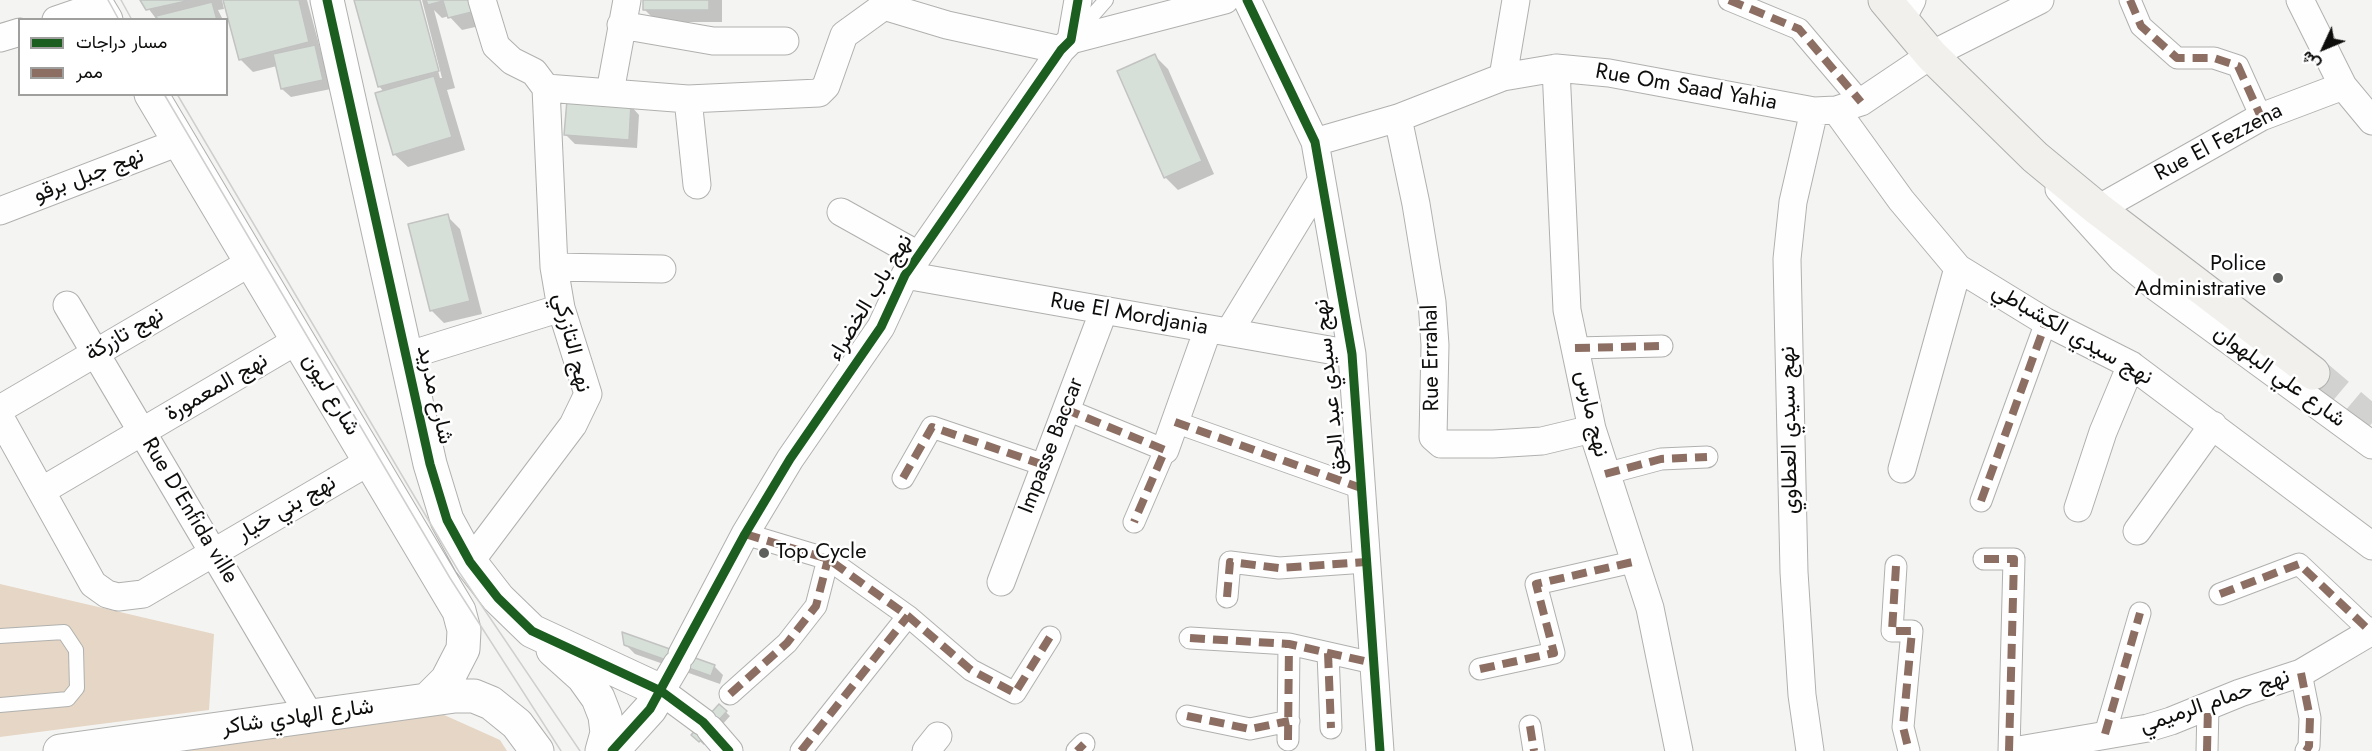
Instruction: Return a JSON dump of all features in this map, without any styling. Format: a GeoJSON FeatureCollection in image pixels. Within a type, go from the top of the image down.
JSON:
{"type":"FeatureCollection","features":[{"type":"Feature","properties":{"kind":"main road","name":"شارع علي البلهوان"},"geometry":{"type":"LineString","coordinates":[[1900,6],[1931,55],[2036,156],[2098,209],[2313,373]]}},
{"type":"Feature","properties":{"kind":"street","name":"شارع مدريد"},"geometry":{"type":"LineString","coordinates":[[327,0],[430,464],[447,520],[470,562],[498,598],[532,631],[673,670]]}},
{"type":"Feature","properties":{"kind":"street"},"geometry":{"type":"LineString","coordinates":[[482,0],[496,46],[502,55],[534,72],[546,88],[688,99],[819,93],[826,86],[844,35],[884,3],[947,25],[1066,45],[1225,0]]}},
{"type":"Feature","properties":{"kind":"street","name":"نهج باب الخضراء"},"geometry":{"type":"LineString","coordinates":[[673,670],[745,534],[790,459],[881,327],[912,265],[1066,45],[1078,0]]}},
{"type":"Feature","properties":{"kind":"street","name":"نهج سيدي عبد الحق"},"geometry":{"type":"LineString","coordinates":[[1247,0],[1315,142],[1352,354],[1380,751]]}},
{"type":"Feature","properties":{"kind":"street"},"geometry":{"type":"LineString","coordinates":[[1503,77],[1516,0]]}},
{"type":"Feature","properties":{"kind":"street"},"geometry":{"type":"LineString","coordinates":[[1729,0],[1799,28],[1837,108],[1931,55],[2040,0]]}},
{"type":"Feature","properties":{"kind":"street"},"geometry":{"type":"LineString","coordinates":[[2130,0],[2141,26],[2177,58],[2214,58],[2238,66],[2260,117]]}},
{"type":"Feature","properties":{"kind":"street"},"geometry":{"type":"LineString","coordinates":[[2300,0],[2343,86],[2372,121]]}},
{"type":"Feature","properties":{"kind":"street"},"geometry":{"type":"LineString","coordinates":[[63,18],[99,8]]}},
{"type":"Feature","properties":{"kind":"street"},"geometry":{"type":"LineString","coordinates":[[610,92],[624,12],[713,41],[785,41]]}},
{"type":"Feature","properties":{"kind":"street"},"geometry":{"type":"LineString","coordinates":[[0,38],[18,33]]}},
{"type":"Feature","properties":{"kind":"street","name":"Rue Om Saad Yahia"},"geometry":{"type":"LineString","coordinates":[[1315,142],[1398,118],[1503,77],[1556,68],[1609,73],[1837,108]]}},
{"type":"Feature","properties":{"kind":"street","name":"نهج مارس"},"geometry":{"type":"LineString","coordinates":[[1556,68],[1567,310],[1592,429],[1605,474],[1637,561],[1650,608],[1679,751]]}},
{"type":"Feature","properties":{"kind":"street","name":"Rue El Fezzena"},"geometry":{"type":"LineString","coordinates":[[2098,209],[2260,117],[2343,86]]}},
{"type":"Feature","properties":{"kind":"street","name":"نهج التازركي"},"geometry":{"type":"LineString","coordinates":[[470,562],[573,425],[588,394],[561,308],[554,267],[546,88]]}},
{"type":"Feature","properties":{"kind":"street","name":"شارع ليون"},"geometry":{"type":"LineString","coordinates":[[152,96],[449,591],[464,630],[463,649],[447,680],[429,698]]}},
{"type":"Feature","properties":{"kind":"street"},"geometry":{"type":"LineString","coordinates":[[688,99],[697,185]]}},
{"type":"Feature","properties":{"kind":"street","name":"نهج سيدي الكشباطي"},"geometry":{"type":"LineString","coordinates":[[1837,108],[1901,200],[1958,268],[2046,322],[2131,365],[2372,546]]}},
{"type":"Feature","properties":{"kind":"street","name":"نهج سيدي العطاوي"},"geometry":{"type":"LineString","coordinates":[[1810,751],[1802,695],[1794,572],[1787,259],[1793,202],[1837,108]]}},
{"type":"Feature","properties":{"kind":"street","name":"Rue Errahal"},"geometry":{"type":"LineString","coordinates":[[1398,118],[1416,204],[1432,302],[1435,345],[1433,437],[1441,444],[1503,443],[1542,441],[1592,429]]}},
{"type":"Feature","properties":{"kind":"street","name":"نهج جبل برقو"},"geometry":{"type":"LineString","coordinates":[[0,211],[179,142]]}},
{"type":"Feature","properties":{"kind":"street","name":"شارع علي البلهوان"},"geometry":{"type":"LineString","coordinates":[[2036,156],[2068,201],[2122,259],[2156,287],[2372,445]]}},
{"type":"Feature","properties":{"kind":"street"},"geometry":{"type":"LineString","coordinates":[[1134,522],[1166,450],[1175,422],[1218,331],[1321,182]]}},
{"type":"Feature","properties":{"kind":"street","name":"Rue El Mordjania"},"geometry":{"type":"LineString","coordinates":[[841,212],[912,265],[1104,310],[1352,354]]}},
{"type":"Feature","properties":{"kind":"street","name":"نهج تازركة"},"geometry":{"type":"LineString","coordinates":[[0,410],[251,262]]}},
{"type":"Feature","properties":{"kind":"street"},"geometry":{"type":"LineString","coordinates":[[554,267],[662,269]]}},
{"type":"Feature","properties":{"kind":"street"},"geometry":{"type":"LineString","coordinates":[[1902,469],[1958,268]]}},
{"type":"Feature","properties":{"kind":"street","name":"Rue D'Enfida ville"},"geometry":{"type":"LineString","coordinates":[[67,305],[311,718]]}},
{"type":"Feature","properties":{"kind":"street"},"geometry":{"type":"LineString","coordinates":[[406,356],[561,308]]}},
{"type":"Feature","properties":{"kind":"street","name":"Impasse Baccar"},"geometry":{"type":"LineString","coordinates":[[1001,582],[1104,310]]}},
{"type":"Feature","properties":{"kind":"street"},"geometry":{"type":"LineString","coordinates":[[1981,501],[2046,322]]}},
{"type":"Feature","properties":{"kind":"street","name":"نهج المعمورة"},"geometry":{"type":"LineString","coordinates":[[43,490],[298,340]]}},
{"type":"Feature","properties":{"kind":"street"},"geometry":{"type":"LineString","coordinates":[[1575,348],[1662,346]]}},
{"type":"Feature","properties":{"kind":"street"},"geometry":{"type":"LineString","coordinates":[[2078,508],[2103,432],[2131,365]]}},
{"type":"Feature","properties":{"kind":"street"},"geometry":{"type":"LineString","coordinates":[[1065,409],[1166,450]]}},
{"type":"Feature","properties":{"kind":"street"},"geometry":{"type":"LineString","coordinates":[[0,417],[43,490]]}},
{"type":"Feature","properties":{"kind":"street"},"geometry":{"type":"LineString","coordinates":[[1175,422],[1361,488]]}},
{"type":"Feature","properties":{"kind":"street"},"geometry":{"type":"LineString","coordinates":[[2137,531],[2213,425]]}},
{"type":"Feature","properties":{"kind":"street"},"geometry":{"type":"LineString","coordinates":[[903,478],[932,428],[1044,465]]}},
{"type":"Feature","properties":{"kind":"street"},"geometry":{"type":"LineString","coordinates":[[1605,474],[1661,459],[1707,458]]}},
{"type":"Feature","properties":{"kind":"street","name":"نهج بني خيار"},"geometry":{"type":"LineString","coordinates":[[43,490],[93,584],[107,594],[118,597],[143,594],[370,460]]}},
{"type":"Feature","properties":{"kind":"street"},"geometry":{"type":"LineString","coordinates":[[745,534],[828,560],[909,616],[971,670],[1015,693],[1050,637]]}},
{"type":"Feature","properties":{"kind":"street"},"geometry":{"type":"LineString","coordinates":[[1984,559],[2014,559],[2016,751]]}},
{"type":"Feature","properties":{"kind":"street"},"geometry":{"type":"LineString","coordinates":[[730,694],[787,643],[816,606],[828,560]]}},
{"type":"Feature","properties":{"kind":"street"},"geometry":{"type":"LineString","coordinates":[[1227,597],[1230,562],[1279,568],[1366,561]]}},
{"type":"Feature","properties":{"kind":"street"},"geometry":{"type":"LineString","coordinates":[[1480,669],[1554,653],[1536,584],[1637,561]]}},
{"type":"Feature","properties":{"kind":"street"},"geometry":{"type":"LineString","coordinates":[[2220,594],[2299,564],[2371,632]]}},
{"type":"Feature","properties":{"kind":"street"},"geometry":{"type":"LineString","coordinates":[[1896,566],[1892,632],[1912,631],[1903,727],[1909,751]]}},
{"type":"Feature","properties":{"kind":"street"},"geometry":{"type":"LineString","coordinates":[[2105,734],[2140,613]]}},
{"type":"Feature","properties":{"kind":"street"},"geometry":{"type":"LineString","coordinates":[[801,751],[909,616]]}},
{"type":"Feature","properties":{"kind":"street"},"geometry":{"type":"LineString","coordinates":[[532,631],[583,677],[598,698],[605,716],[607,733],[602,751]]}},
{"type":"Feature","properties":{"kind":"street","name":"نهج حمام الرميمي"},"geometry":{"type":"LineString","coordinates":[[2016,751],[2148,728],[2301,673],[2371,632]]}},
{"type":"Feature","properties":{"kind":"street"},"geometry":{"type":"LineString","coordinates":[[1190,638],[1289,644],[1373,663]]}},
{"type":"Feature","properties":{"kind":"street"},"geometry":{"type":"LineString","coordinates":[[1187,716],[1250,729],[1289,730],[1289,644]]}},
{"type":"Feature","properties":{"kind":"street"},"geometry":{"type":"LineString","coordinates":[[1328,652],[1331,728]]}},
{"type":"Feature","properties":{"kind":"street"},"geometry":{"type":"LineString","coordinates":[[612,751],[650,709],[673,670],[707,726],[729,751]]}},
{"type":"Feature","properties":{"kind":"street"},"geometry":{"type":"LineString","coordinates":[[2301,673],[2310,718],[2306,751]]}},
{"type":"Feature","properties":{"kind":"street","name":"شارع الهادي شاكر"},"geometry":{"type":"LineString","coordinates":[[60,751],[311,718],[429,698],[474,696],[491,703],[517,724],[537,751]]}},
{"type":"Feature","properties":{"kind":"street"},"geometry":{"type":"LineString","coordinates":[[2207,751],[2208,706]]}},
{"type":"Feature","properties":{"kind":"street"},"geometry":{"type":"LineString","coordinates":[[1530,726],[1534,751]]}},
{"type":"Feature","properties":{"kind":"lane"},"geometry":{"type":"LineString","coordinates":[[1066,45],[1106,0]]}},
{"type":"Feature","properties":{"kind":"lane"},"geometry":{"type":"LineString","coordinates":[[0,636],[64,632],[76,650],[77,688],[68,699],[0,705]]}},
{"type":"Feature","properties":{"kind":"shaded area"},"geometry":{"type":"Polygon","coordinates":[[[0,584],[214,634],[209,710],[0,737],[0,584]]]}},
{"type":"Feature","properties":{"kind":"shaded area"},"geometry":{"type":"Polygon","coordinates":[[[442,714],[500,740],[507,751],[163,751],[442,714]]]}},
{"type":"Feature","properties":{"kind":"building"},"geometry":{"type":"Polygon","coordinates":[[[140,0],[191,0],[146,10],[140,0]]]}},
{"type":"Feature","properties":{"kind":"building"},"geometry":{"type":"Polygon","coordinates":[[[223,0],[299,0],[309,42],[239,60],[223,0]]]}},
{"type":"Feature","properties":{"kind":"building"},"geometry":{"type":"Polygon","coordinates":[[[354,0],[420,0],[439,71],[378,87],[354,0]]]}},
{"type":"Feature","properties":{"kind":"building"},"geometry":{"type":"Polygon","coordinates":[[[426,0],[469,0],[472,12],[448,18],[443,1],[428,5],[426,0]]]}},
{"type":"Feature","properties":{"kind":"building"},"geometry":{"type":"Polygon","coordinates":[[[643,0],[709,0],[709,10],[643,10],[643,0]]]}},
{"type":"Feature","properties":{"kind":"building"},"geometry":{"type":"Polygon","coordinates":[[[212,2],[216,18],[157,18],[156,16],[212,2]]]}},
{"type":"Feature","properties":{"kind":"building"},"geometry":{"type":"Polygon","coordinates":[[[315,45],[323,80],[281,89],[273,54],[315,45]]]}},
{"type":"Feature","properties":{"kind":"building"},"geometry":{"type":"Polygon","coordinates":[[[1155,54],[1202,161],[1164,178],[1117,71],[1155,54]]]}},
{"type":"Feature","properties":{"kind":"building"},"geometry":{"type":"Polygon","coordinates":[[[434,76],[452,137],[393,155],[375,93],[434,76]]]}},
{"type":"Feature","properties":{"kind":"building"},"geometry":{"type":"Polygon","coordinates":[[[567,100],[631,104],[629,140],[564,135],[567,100]]]}},
{"type":"Feature","properties":{"kind":"building"},"geometry":{"type":"Polygon","coordinates":[[[448,214],[470,301],[430,311],[408,224],[448,214]]]}},
{"type":"Feature","properties":{"kind":"building"},"geometry":{"type":"Polygon","coordinates":[[[622,632],[715,665],[711,676],[624,645],[622,632]]]}},
{"type":"Feature","properties":{"kind":"building"},"geometry":{"type":"Polygon","coordinates":[[[719,704],[727,711],[699,742],[691,735],[719,704]]]}},
{"type":"Feature","properties":{"kind":"tunnel"},"geometry":{"type":"LineString","coordinates":[[2313,373],[2372,423]]}},
{"type":"Feature","properties":{"kind":"tram line"},"geometry":{"type":"LineString","coordinates":[[108,0],[118,18]]}},
{"type":"Feature","properties":{"kind":"tram line"},"geometry":{"type":"LineString","coordinates":[[121,0],[131,18]]}},
{"type":"Feature","properties":{"kind":"tram line"},"geometry":{"type":"LineString","coordinates":[[165,96],[450,578],[561,751]]}},
{"type":"Feature","properties":{"kind":"tram line"},"geometry":{"type":"LineString","coordinates":[[178,96],[459,572],[580,751]]}},
{"type":"Feature","properties":{"kind":"marked path"},"geometry":{"type":"LineString","coordinates":[[1729,0],[1799,29],[1861,102]]}},
{"type":"Feature","properties":{"kind":"marked path"},"geometry":{"type":"LineString","coordinates":[[2130,0],[2141,26],[2177,58],[2214,58],[2238,66],[2261,117]]}},
{"type":"Feature","properties":{"kind":"marked path"},"geometry":{"type":"LineString","coordinates":[[1981,501],[2046,322]]}},
{"type":"Feature","properties":{"kind":"marked path"},"geometry":{"type":"LineString","coordinates":[[1575,348],[1662,346]]}},
{"type":"Feature","properties":{"kind":"marked path"},"geometry":{"type":"LineString","coordinates":[[1065,409],[1165,450],[1134,522]]}},
{"type":"Feature","properties":{"kind":"marked path"},"geometry":{"type":"LineString","coordinates":[[1175,422],[1361,488]]}},
{"type":"Feature","properties":{"kind":"marked path"},"geometry":{"type":"LineString","coordinates":[[903,478],[932,427],[1044,465]]}},
{"type":"Feature","properties":{"kind":"marked path"},"geometry":{"type":"LineString","coordinates":[[1605,474],[1661,459],[1707,457]]}},
{"type":"Feature","properties":{"kind":"marked path"},"geometry":{"type":"LineString","coordinates":[[745,534],[828,559],[908,616],[971,670],[1015,693],[1050,637]]}},
{"type":"Feature","properties":{"kind":"marked path"},"geometry":{"type":"LineString","coordinates":[[730,694],[787,643],[816,606],[828,559]]}},
{"type":"Feature","properties":{"kind":"marked path"},"geometry":{"type":"LineString","coordinates":[[1984,559],[2014,559],[2009,751]]}},
{"type":"Feature","properties":{"kind":"marked path"},"geometry":{"type":"LineString","coordinates":[[1480,669],[1554,653],[1536,584],[1637,561]]}},
{"type":"Feature","properties":{"kind":"marked path"},"geometry":{"type":"LineString","coordinates":[[1227,597],[1230,562],[1279,568],[1366,562]]}},
{"type":"Feature","properties":{"kind":"marked path"},"geometry":{"type":"LineString","coordinates":[[2220,594],[2299,564],[2371,632]]}},
{"type":"Feature","properties":{"kind":"marked path"},"geometry":{"type":"LineString","coordinates":[[1896,566],[1892,631],[1912,631],[1903,727],[1909,751]]}},
{"type":"Feature","properties":{"kind":"marked path"},"geometry":{"type":"LineString","coordinates":[[2105,734],[2140,613]]}},
{"type":"Feature","properties":{"kind":"marked path"},"geometry":{"type":"LineString","coordinates":[[801,751],[908,616]]}},
{"type":"Feature","properties":{"kind":"marked path"},"geometry":{"type":"LineString","coordinates":[[1190,638],[1289,644],[1373,663]]}},
{"type":"Feature","properties":{"kind":"marked path"},"geometry":{"type":"LineString","coordinates":[[1288,740],[1289,644]]}},
{"type":"Feature","properties":{"kind":"marked path"},"geometry":{"type":"LineString","coordinates":[[1328,653],[1331,728]]}},
{"type":"Feature","properties":{"kind":"marked path"},"geometry":{"type":"LineString","coordinates":[[2301,673],[2310,718],[2309,746],[2306,751]]}},
{"type":"Feature","properties":{"kind":"marked path"},"geometry":{"type":"LineString","coordinates":[[2207,751],[2208,706]]}},
{"type":"Feature","properties":{"kind":"marked path"},"geometry":{"type":"LineString","coordinates":[[1187,716],[1250,729],[1289,721]]}},
{"type":"Feature","properties":{"kind":"marked path"},"geometry":{"type":"LineString","coordinates":[[1530,726],[1534,751]]}},
{"type":"Feature","properties":{"kind":"marked path"},"geometry":{"type":"LineString","coordinates":[[1077,751],[1084,744]]}},
{"type":"Feature","properties":{"kind":"cycle path"},"geometry":{"type":"LineString","coordinates":[[327,0],[430,464],[447,520],[470,562],[498,598],[532,631],[661,691],[703,722],[729,751]]}},
{"type":"Feature","properties":{"kind":"cycle path"},"geometry":{"type":"LineString","coordinates":[[612,751],[650,709],[745,534],[790,459],[881,327],[905,275],[1061,50],[1071,40],[1078,0]]}},
{"type":"Feature","properties":{"kind":"cycle path"},"geometry":{"type":"LineString","coordinates":[[1247,0],[1315,142],[1352,354],[1380,751]]}},
{"type":"Feature","properties":{"kind":"place","name":"Police Administrative"},"geometry":{"type":"Point","coordinates":[2278,278]}},
{"type":"Feature","properties":{"kind":"place","name":"Top Cycle"},"geometry":{"type":"Point","coordinates":[764,553]}}]}
